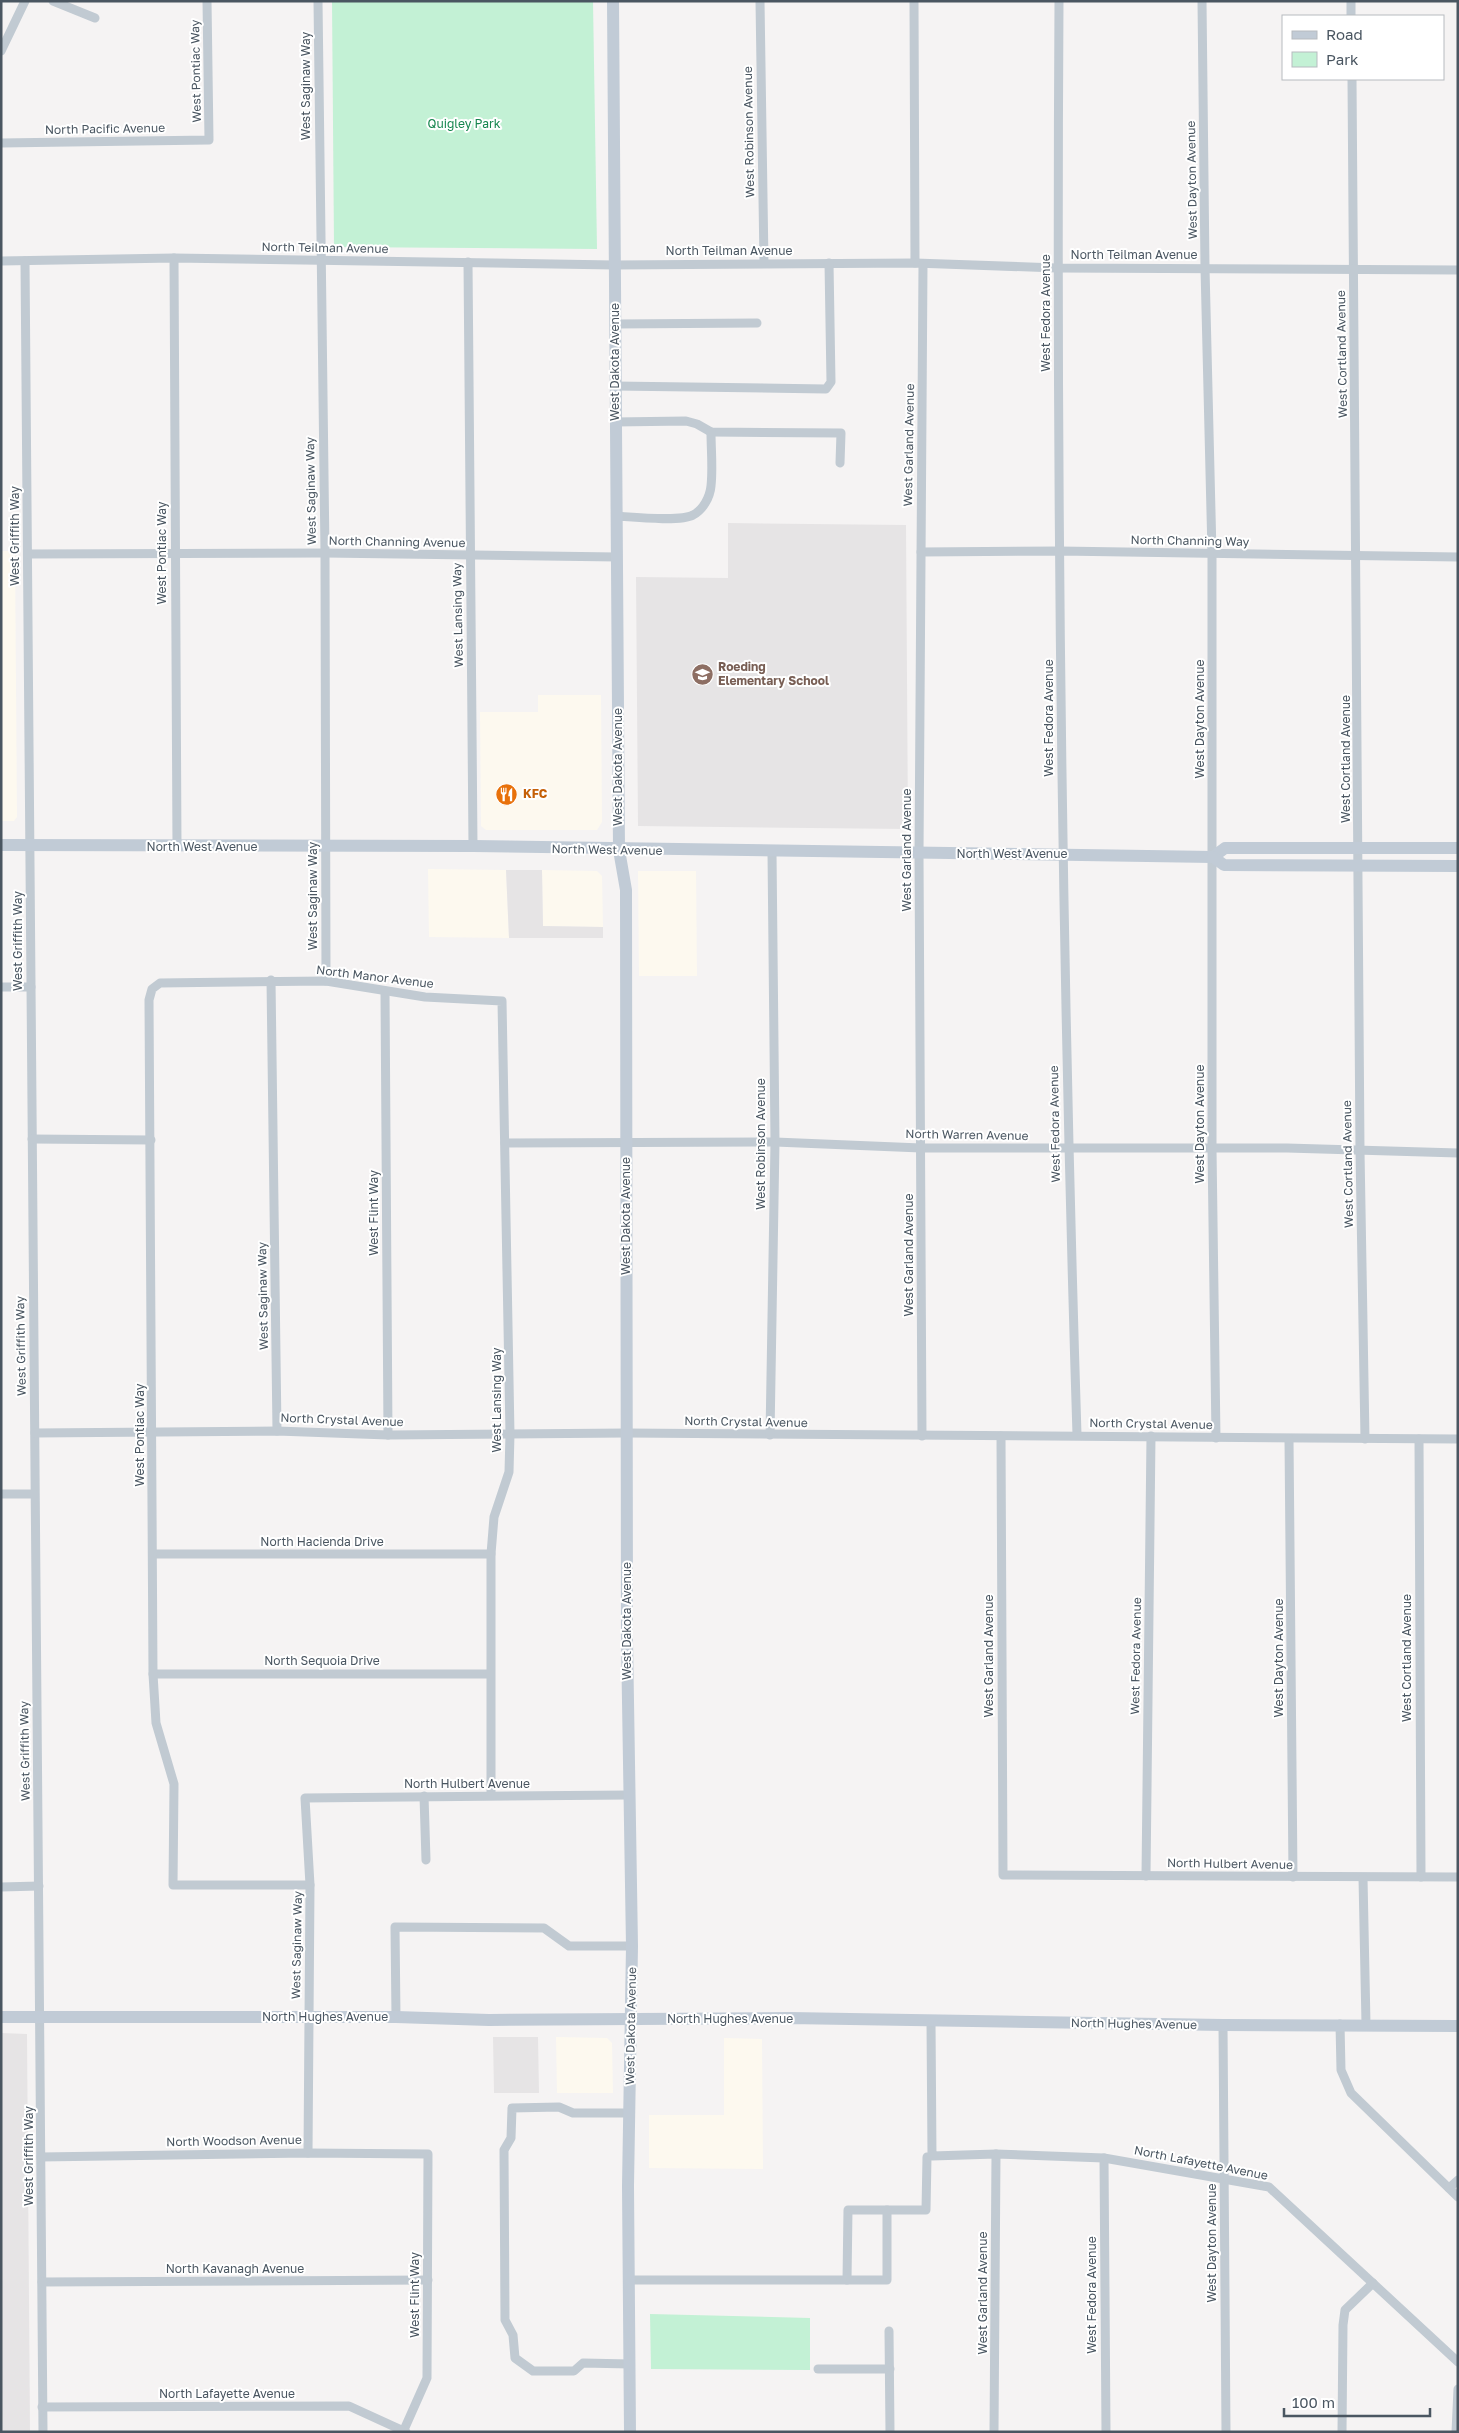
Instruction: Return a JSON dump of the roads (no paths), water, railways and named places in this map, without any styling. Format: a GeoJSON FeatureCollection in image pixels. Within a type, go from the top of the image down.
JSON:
{"type":"FeatureCollection","features":[{"type":"Feature","properties":{"kind":"street"},"geometry":{"type":"LineString","coordinates":[[1,51],[25,1]]}},
{"type":"Feature","properties":{"kind":"street"},"geometry":{"type":"LineString","coordinates":[[53,1],[95,18]]}},
{"type":"Feature","properties":{"kind":"street","name":"West Pontiac Way"},"geometry":{"type":"LineString","coordinates":[[207,1],[209,140]]}},
{"type":"Feature","properties":{"kind":"street","name":"West Saginaw Way"},"geometry":{"type":"LineString","coordinates":[[318,1],[326,981]]}},
{"type":"Feature","properties":{"kind":"street","name":"West Dakota Avenue"},"geometry":{"type":"LineString","coordinates":[[613,1],[618,850],[626,890],[628,1795],[632,1946],[630,2020],[630,2432]]}},
{"type":"Feature","properties":{"kind":"street","name":"West Robinson Avenue"},"geometry":{"type":"LineString","coordinates":[[760,1],[764,263]]}},
{"type":"Feature","properties":{"kind":"street","name":"West Garland Avenue"},"geometry":{"type":"LineString","coordinates":[[914,1],[922,390],[919,854],[922,1436]]}},
{"type":"Feature","properties":{"kind":"street","name":"West Fedora Avenue"},"geometry":{"type":"LineString","coordinates":[[1059,1],[1058,268],[1062,854],[1068,1149],[1077,1435]]}},
{"type":"Feature","properties":{"kind":"street","name":"West Dayton Avenue"},"geometry":{"type":"LineString","coordinates":[[1202,1],[1205,268],[1212,554],[1212,1149],[1216,1438]]}},
{"type":"Feature","properties":{"kind":"street"},"geometry":{"type":"LineString","coordinates":[[1351,1],[1351,15]]}},
{"type":"Feature","properties":{"kind":"street","name":"West Cortland Avenue"},"geometry":{"type":"LineString","coordinates":[[1352,80],[1360,1151],[1365,1439]]}},
{"type":"Feature","properties":{"kind":"street","name":"North Pacific Avenue"},"geometry":{"type":"LineString","coordinates":[[1,143],[209,140]]}},
{"type":"Feature","properties":{"kind":"street","name":"West Pontiac Way"},"geometry":{"type":"LineString","coordinates":[[174,258],[178,847]]}},
{"type":"Feature","properties":{"kind":"street","name":"North Teilman Avenue"},"geometry":{"type":"LineString","coordinates":[[1,261],[174,258],[320,262],[829,263],[1058,268],[1458,270]]}},
{"type":"Feature","properties":{"kind":"street","name":"West Griffith Way"},"geometry":{"type":"LineString","coordinates":[[25,261],[43,2432]]}},
{"type":"Feature","properties":{"kind":"street","name":"West Lansing Way"},"geometry":{"type":"LineString","coordinates":[[468,262],[469,556],[473,846]]}},
{"type":"Feature","properties":{"kind":"street"},"geometry":{"type":"LineString","coordinates":[[615,386],[826,389],[831,382],[829,263]]}},
{"type":"Feature","properties":{"kind":"street"},"geometry":{"type":"LineString","coordinates":[[615,324],[757,323]]}},
{"type":"Feature","properties":{"kind":"street"},"geometry":{"type":"LineString","coordinates":[[615,422],[686,421],[697,424],[711,432],[841,434],[840,463]]}},
{"type":"Feature","properties":{"kind":"street"},"geometry":{"type":"LineString","coordinates":[[616,516],[682,518],[699,512],[707,499],[711,486],[711,432]]}},
{"type":"Feature","properties":{"kind":"street","name":"North Channing Way"},"geometry":{"type":"LineString","coordinates":[[921,552],[1060,551],[1458,558]]}},
{"type":"Feature","properties":{"kind":"street","name":"North Channing Avenue"},"geometry":{"type":"LineString","coordinates":[[28,554],[324,553],[617,557]]}},
{"type":"Feature","properties":{"kind":"street","name":"North West Avenue"},"geometry":{"type":"LineString","coordinates":[[1,845],[324,848],[473,846],[618,850],[1062,854],[1213,857],[1224,865],[1458,866]]}},
{"type":"Feature","properties":{"kind":"street","name":"North West Avenue"},"geometry":{"type":"LineString","coordinates":[[1213,857],[1225,848],[1458,848]]}},
{"type":"Feature","properties":{"kind":"street","name":"West Robinson Avenue"},"geometry":{"type":"LineString","coordinates":[[770,1435],[775,1142],[772,852]]}},
{"type":"Feature","properties":{"kind":"street","name":"West Saginaw Way"},"geometry":{"type":"LineString","coordinates":[[271,980],[277,1431]]}},
{"type":"Feature","properties":{"kind":"street","name":"North Manor Avenue"},"geometry":{"type":"LineString","coordinates":[[156,985],[167,982],[326,981],[425,997],[502,1001]]}},
{"type":"Feature","properties":{"kind":"street","name":"West Pontiac Way"},"geometry":{"type":"LineString","coordinates":[[156,985],[149,1000],[153,1674],[156,1723],[174,1784],[173,1885],[310,1885]]}},
{"type":"Feature","properties":{"kind":"street"},"geometry":{"type":"LineString","coordinates":[[1,987],[31,987]]}},
{"type":"Feature","properties":{"kind":"street","name":"West Flint Way"},"geometry":{"type":"LineString","coordinates":[[385,990],[388,1435]]}},
{"type":"Feature","properties":{"kind":"street","name":"West Lansing Way"},"geometry":{"type":"LineString","coordinates":[[491,1795],[490,1674],[492,1554],[494,1517],[509,1472],[510,1434],[502,1001]]}},
{"type":"Feature","properties":{"kind":"street"},"geometry":{"type":"LineString","coordinates":[[32,1139],[151,1140]]}},
{"type":"Feature","properties":{"kind":"street","name":"North Warren Avenue"},"geometry":{"type":"LineString","coordinates":[[505,1143],[626,1141],[775,1142],[921,1148],[1212,1149],[1458,1153]]}},
{"type":"Feature","properties":{"kind":"street","name":"North Crystal Avenue"},"geometry":{"type":"LineString","coordinates":[[35,1432],[277,1431],[388,1435],[626,1433],[1458,1439]]}},
{"type":"Feature","properties":{"kind":"street","name":"West Garland Avenue"},"geometry":{"type":"LineString","coordinates":[[1001,1436],[1003,1875]]}},
{"type":"Feature","properties":{"kind":"street","name":"West Fedora Avenue"},"geometry":{"type":"LineString","coordinates":[[1146,1876],[1151,1436]]}},
{"type":"Feature","properties":{"kind":"street","name":"West Dayton Avenue"},"geometry":{"type":"LineString","coordinates":[[1290,1439],[1293,1877]]}},
{"type":"Feature","properties":{"kind":"street","name":"West Cortland Avenue"},"geometry":{"type":"LineString","coordinates":[[1419,1439],[1421,1877]]}},
{"type":"Feature","properties":{"kind":"street"},"geometry":{"type":"LineString","coordinates":[[1,1494],[34,1494]]}},
{"type":"Feature","properties":{"kind":"street","name":"North Hacienda Drive"},"geometry":{"type":"LineString","coordinates":[[153,1554],[492,1554]]}},
{"type":"Feature","properties":{"kind":"street","name":"North Sequoia Drive"},"geometry":{"type":"LineString","coordinates":[[153,1674],[490,1674]]}},
{"type":"Feature","properties":{"kind":"street","name":"North Hulbert Avenue"},"geometry":{"type":"LineString","coordinates":[[305,1798],[628,1795]]}},
{"type":"Feature","properties":{"kind":"street"},"geometry":{"type":"LineString","coordinates":[[424,1796],[426,1860]]}},
{"type":"Feature","properties":{"kind":"street","name":"West Saginaw Way"},"geometry":{"type":"LineString","coordinates":[[305,1798],[310,1885],[308,2153]]}},
{"type":"Feature","properties":{"kind":"street","name":"North Hulbert Avenue"},"geometry":{"type":"LineString","coordinates":[[1003,1875],[1458,1877]]}},
{"type":"Feature","properties":{"kind":"street"},"geometry":{"type":"LineString","coordinates":[[1363,1878],[1366,2024]]}},
{"type":"Feature","properties":{"kind":"street"},"geometry":{"type":"LineString","coordinates":[[1,1887],[38,1886]]}},
{"type":"Feature","properties":{"kind":"street"},"geometry":{"type":"LineString","coordinates":[[396,2017],[396,1927],[544,1928],[569,1946],[632,1946]]}},
{"type":"Feature","properties":{"kind":"street","name":"North Hughes Avenue"},"geometry":{"type":"LineString","coordinates":[[1,2017],[396,2017],[489,2020],[789,2018],[1223,2025],[1366,2024],[1458,2026]]}},
{"type":"Feature","properties":{"kind":"street"},"geometry":{"type":"LineString","coordinates":[[847,2280],[848,2210],[926,2210],[930,2156],[931,2021]]}},
{"type":"Feature","properties":{"kind":"street"},"geometry":{"type":"LineString","coordinates":[[1340,2024],[1341,2070],[1351,2093],[1458,2197]]}},
{"type":"Feature","properties":{"kind":"street","name":"West Dayton Avenue"},"geometry":{"type":"LineString","coordinates":[[1223,2025],[1226,2432]]}},
{"type":"Feature","properties":{"kind":"street"},"geometry":{"type":"LineString","coordinates":[[630,2113],[573,2113],[559,2107],[512,2108],[512,2138],[504,2150],[505,2320],[513,2335],[515,2358],[533,2371],[574,2371],[583,2363],[630,2364]]}},
{"type":"Feature","properties":{"kind":"street","name":"North Woodson Avenue"},"geometry":{"type":"LineString","coordinates":[[41,2157],[308,2153],[428,2154]]}},
{"type":"Feature","properties":{"kind":"street","name":"West Flint Way"},"geometry":{"type":"LineString","coordinates":[[405,2431],[427,2378],[428,2154]]}},
{"type":"Feature","properties":{"kind":"street","name":"West Garland Avenue"},"geometry":{"type":"LineString","coordinates":[[994,2432],[996,2154]]}},
{"type":"Feature","properties":{"kind":"street","name":"North Lafayette Avenue"},"geometry":{"type":"LineString","coordinates":[[930,2156],[996,2154],[1104,2158],[1269,2187],[1458,2362]]}},
{"type":"Feature","properties":{"kind":"street","name":"West Fedora Avenue"},"geometry":{"type":"LineString","coordinates":[[1104,2158],[1106,2432]]}},
{"type":"Feature","properties":{"kind":"street"},"geometry":{"type":"LineString","coordinates":[[1449,2188],[1458,2180]]}},
{"type":"Feature","properties":{"kind":"street"},"geometry":{"type":"LineString","coordinates":[[629,2280],[887,2280],[887,2210]]}},
{"type":"Feature","properties":{"kind":"street","name":"North Kavanagh Avenue"},"geometry":{"type":"LineString","coordinates":[[42,2282],[428,2280]]}},
{"type":"Feature","properties":{"kind":"street"},"geometry":{"type":"LineString","coordinates":[[1342,2432],[1343,2325],[1345,2310],[1373,2283]]}},
{"type":"Feature","properties":{"kind":"street"},"geometry":{"type":"LineString","coordinates":[[889,2331],[890,2432]]}},
{"type":"Feature","properties":{"kind":"street"},"geometry":{"type":"LineString","coordinates":[[818,2369],[890,2368]]}},
{"type":"Feature","properties":{"kind":"street"},"geometry":{"type":"LineString","coordinates":[[1456,2432],[1458,2388]]}},
{"type":"Feature","properties":{"kind":"street","name":"North Lafayette Avenue"},"geometry":{"type":"LineString","coordinates":[[42,2407],[349,2406],[405,2431]]}},
{"type":"Feature","properties":{"kind":"place","name":"Roeding Elementary School"},"geometry":{"type":"Point","coordinates":[702,674]}},
{"type":"Feature","properties":{"kind":"place","name":"KFC"},"geometry":{"type":"Point","coordinates":[507,794]}},
{"type":"Feature","properties":{"kind":"park label","name":"Quigley Park"},"geometry":{"type":"Point","coordinates":[464,124]}}]}
